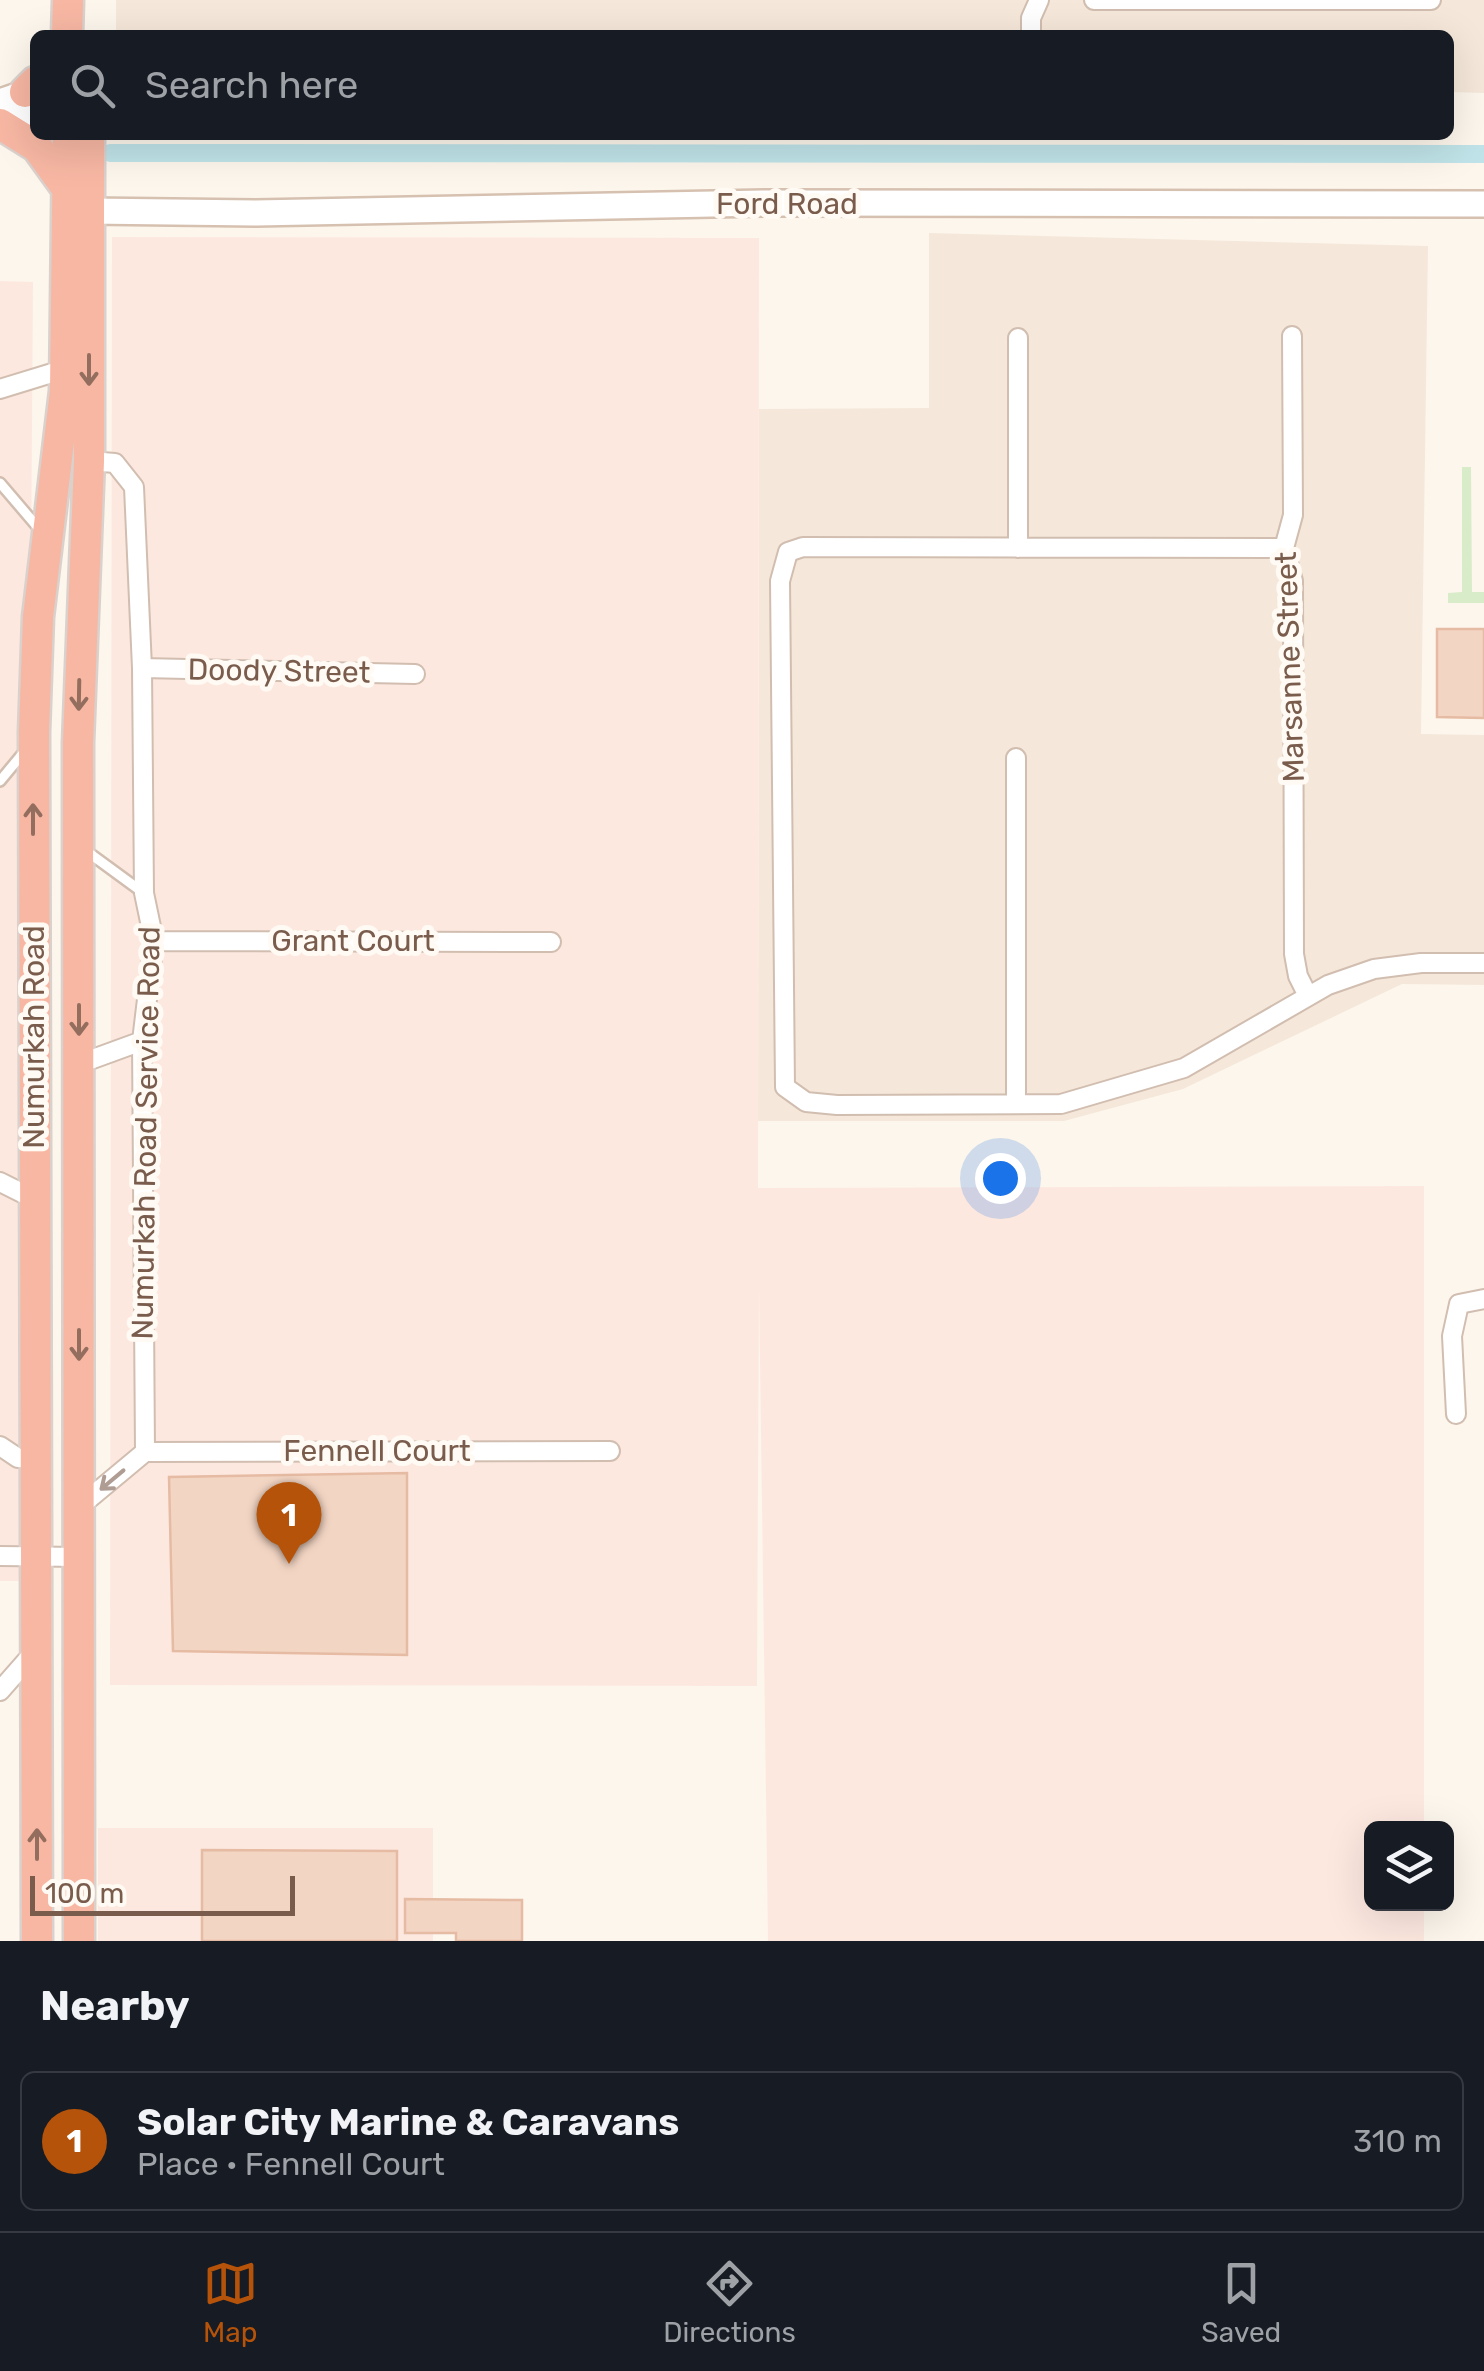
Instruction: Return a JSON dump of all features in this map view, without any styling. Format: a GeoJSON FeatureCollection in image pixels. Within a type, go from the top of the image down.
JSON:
{"type":"FeatureCollection","features":[{"type":"Feature","properties":{"kind":"highway"},"geometry":{"type":"LineString","coordinates":[[71,27],[87,0]]}},
{"type":"Feature","properties":{"kind":"highway"},"geometry":{"type":"LineString","coordinates":[[0,124],[37,146],[75,204]]}},
{"type":"Feature","properties":{"kind":"highway","name":"Numurkah Road"},"geometry":{"type":"LineString","coordinates":[[69,140],[89,462],[78,793],[80,1941]]}},
{"type":"Feature","properties":{"kind":"highway","name":"Numurkah Road"},"geometry":{"type":"LineString","coordinates":[[37,1941],[34,732],[38,617],[66,368],[75,204],[88,140]]}},
{"type":"Feature","properties":{"kind":"highway"},"geometry":{"type":"LineString","coordinates":[[56,462],[89,462]]}},
{"type":"Feature","properties":{"kind":"highway"},"geometry":{"type":"LineString","coordinates":[[34,875],[42,872],[58,854],[78,793]]}},
{"type":"Feature","properties":{"kind":"highway"},"geometry":{"type":"LineString","coordinates":[[35,1459],[62,1446],[79,1416]]}},
{"type":"Feature","properties":{"kind":"street"},"geometry":{"type":"LineString","coordinates":[[1031,30],[1031,18],[1039,0]]}},
{"type":"Feature","properties":{"kind":"street"},"geometry":{"type":"LineString","coordinates":[[1094,0],[1431,0]]}},
{"type":"Feature","properties":{"kind":"street"},"geometry":{"type":"LineString","coordinates":[[0,124],[26,96]]}},
{"type":"Feature","properties":{"kind":"street","name":"Ford Road"},"geometry":{"type":"LineString","coordinates":[[75,204],[256,213],[767,203],[1484,204]]}},
{"type":"Feature","properties":{"kind":"street","name":"Marsanne Street"},"geometry":{"type":"LineString","coordinates":[[1292,336],[1293,515],[1284,548],[1293,581],[1294,954],[1298,976],[1308,996]]}},
{"type":"Feature","properties":{"kind":"street"},"geometry":{"type":"LineString","coordinates":[[1018,338],[1018,548]]}},
{"type":"Feature","properties":{"kind":"street"},"geometry":{"type":"LineString","coordinates":[[0,389],[66,368]]}},
{"type":"Feature","properties":{"kind":"street","name":"Numurkah Road Service Road"},"geometry":{"type":"LineString","coordinates":[[89,462],[114,463],[134,487],[142,668],[144,893],[154,941],[142,1041],[145,1452]]}},
{"type":"Feature","properties":{"kind":"street"},"geometry":{"type":"LineString","coordinates":[[1284,548],[803,548],[788,552],[780,581],[785,1088],[806,1102],[837,1105],[1061,1104],[1184,1068],[1328,985],[1374,969],[1421,963],[1484,963]]}},
{"type":"Feature","properties":{"kind":"street","name":"Doody Street"},"geometry":{"type":"LineString","coordinates":[[142,668],[415,674]]}},
{"type":"Feature","properties":{"kind":"street"},"geometry":{"type":"LineString","coordinates":[[1016,758],[1016,1104]]}},
{"type":"Feature","properties":{"kind":"street","name":"Grant Court"},"geometry":{"type":"LineString","coordinates":[[154,941],[551,942]]}},
{"type":"Feature","properties":{"kind":"street"},"geometry":{"type":"LineString","coordinates":[[79,1064],[142,1041]]}},
{"type":"Feature","properties":{"kind":"street"},"geometry":{"type":"LineString","coordinates":[[0,1182],[34,1199]]}},
{"type":"Feature","properties":{"kind":"street"},"geometry":{"type":"LineString","coordinates":[[1456,1414],[1452,1336],[1460,1304],[1484,1299]]}},
{"type":"Feature","properties":{"kind":"street"},"geometry":{"type":"LineString","coordinates":[[0,1446],[18,1458],[35,1459]]}},
{"type":"Feature","properties":{"kind":"street","name":"Fennell Court"},"geometry":{"type":"LineString","coordinates":[[145,1452],[610,1450]]}},
{"type":"Feature","properties":{"kind":"street"},"geometry":{"type":"LineString","coordinates":[[80,1507],[145,1452]]}},
{"type":"Feature","properties":{"kind":"street"},"geometry":{"type":"LineString","coordinates":[[0,1556],[80,1557]]}},
{"type":"Feature","properties":{"kind":"street"},"geometry":{"type":"LineString","coordinates":[[0,1691],[36,1650]]}},
{"type":"Feature","properties":{"kind":"lane"},"geometry":{"type":"LineString","coordinates":[[0,483],[46,537]]}},
{"type":"Feature","properties":{"kind":"lane"},"geometry":{"type":"LineString","coordinates":[[0,781],[20,758],[34,732]]}},
{"type":"Feature","properties":{"kind":"lane"},"geometry":{"type":"LineString","coordinates":[[78,845],[144,893]]}},
{"type":"Feature","properties":{"kind":"shaded area"},"geometry":{"type":"Polygon","coordinates":[[[116,0],[1484,0],[1484,93],[1454,92],[1454,30],[116,30],[116,0]]]}},
{"type":"Feature","properties":{"kind":"shaded area"},"geometry":{"type":"Polygon","coordinates":[[[929,233],[1428,246],[1421,734],[1484,735],[1484,985],[1402,984],[1183,1089],[1064,1121],[758,1121],[759,409],[929,408],[929,233]]]}},
{"type":"Feature","properties":{"kind":"shaded area"},"geometry":{"type":"Polygon","coordinates":[[[112,237],[759,238],[758,1188],[1424,1186],[1424,1821],[1364,1821],[1364,1911],[1424,1911],[1424,1941],[768,1941],[759,1287],[757,1686],[110,1685],[112,237]]]}},
{"type":"Feature","properties":{"kind":"shaded area"},"geometry":{"type":"Polygon","coordinates":[[[0,281],[33,282],[24,1581],[0,1581],[0,281]]]}},
{"type":"Feature","properties":{"kind":"shaded area"},"geometry":{"type":"Polygon","coordinates":[[[98,1828],[433,1828],[433,1941],[98,1941],[98,1828]]]}},
{"type":"Feature","properties":{"kind":"green space"},"geometry":{"type":"Polygon","coordinates":[[[1462,467],[1471,467],[1472,592],[1484,592],[1484,603],[1448,603],[1448,593],[1462,592],[1462,467]]]}},
{"type":"Feature","properties":{"kind":"building"},"geometry":{"type":"Polygon","coordinates":[[[1437,629],[1484,629],[1484,718],[1437,717],[1437,629]]]}},
{"type":"Feature","properties":{"kind":"building"},"geometry":{"type":"Polygon","coordinates":[[[407,1473],[407,1655],[173,1651],[169,1477],[407,1473]]]}},
{"type":"Feature","properties":{"kind":"building"},"geometry":{"type":"Polygon","coordinates":[[[202,1850],[397,1851],[397,1941],[202,1941],[202,1850]]]}},
{"type":"Feature","properties":{"kind":"building"},"geometry":{"type":"Polygon","coordinates":[[[405,1899],[522,1900],[522,1941],[456,1941],[456,1933],[405,1933],[405,1899]]]}},
{"type":"Feature","properties":{"kind":"waterway"},"geometry":{"type":"LineString","coordinates":[[110,153],[1484,154]]}},
{"type":"Feature","properties":{"kind":"place","name":"Solar City Marine & Caravans"},"geometry":{"type":"Point","coordinates":[289,1564]}}]}
